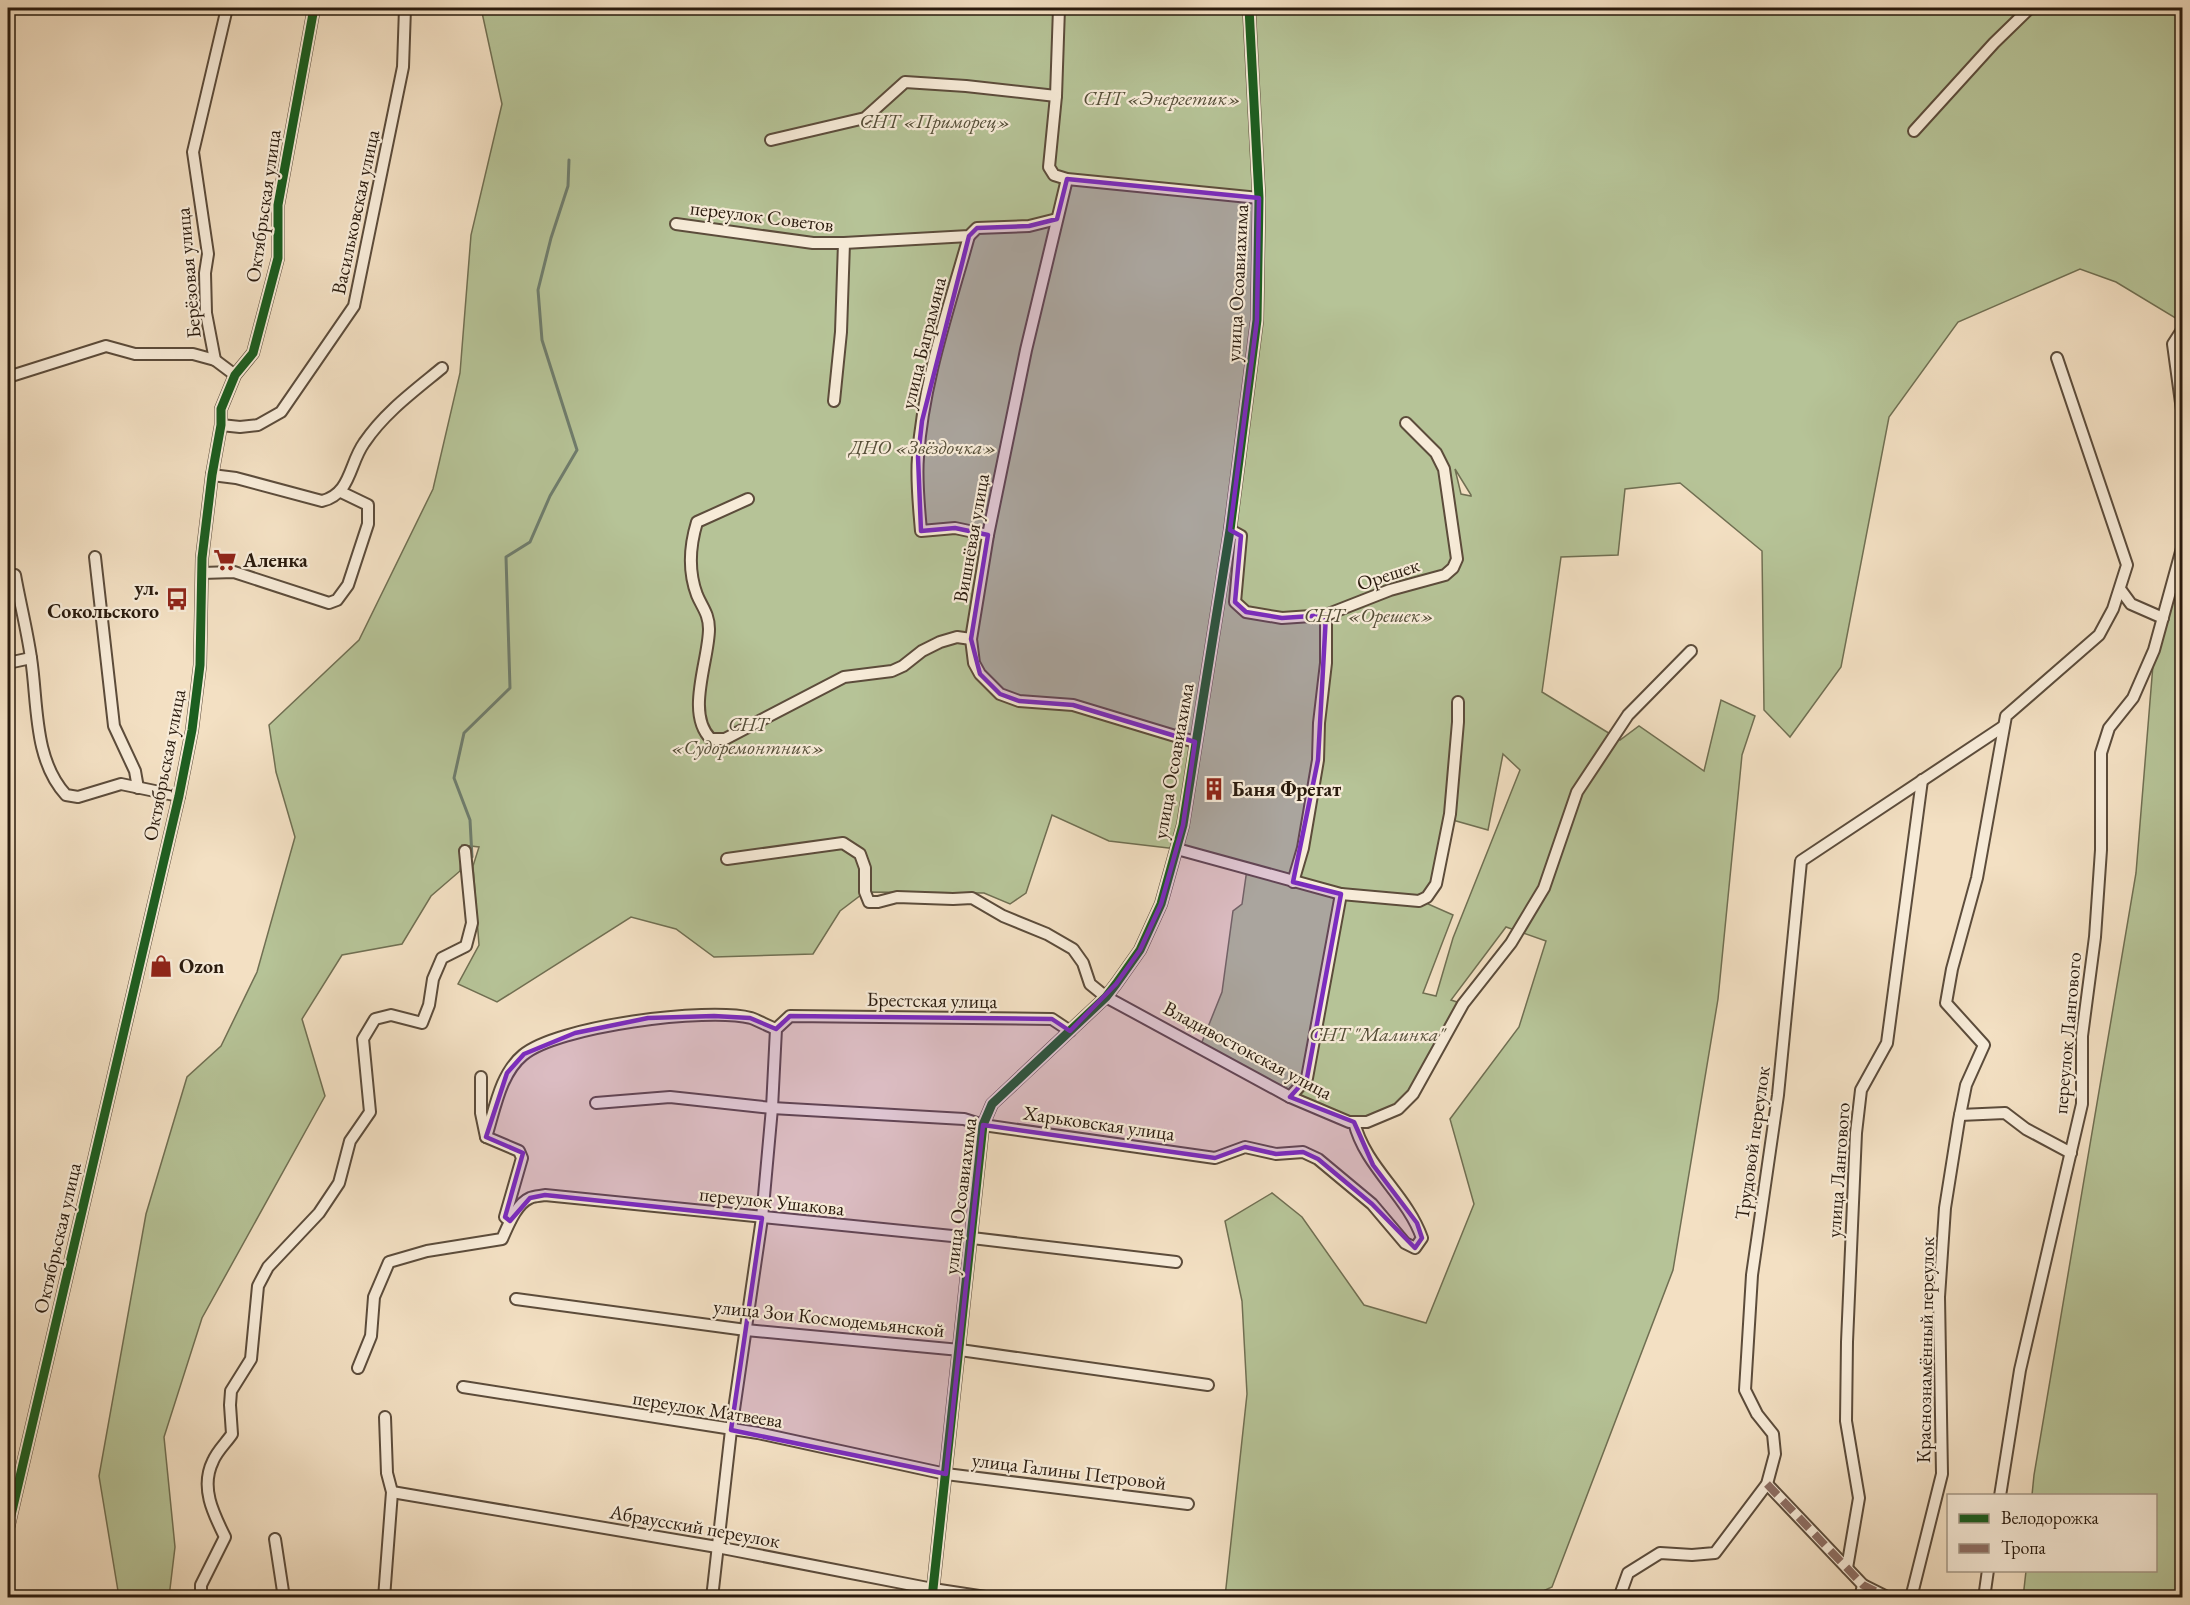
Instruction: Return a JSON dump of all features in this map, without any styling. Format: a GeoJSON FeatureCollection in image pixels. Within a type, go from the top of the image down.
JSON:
{"type":"FeatureCollection","features":[{"type":"Feature","properties":{"kind":"street","name":"Берёзовая улица"},"geometry":{"type":"LineString","coordinates":[[214,360],[206,313],[205,273],[208,254],[193,152],[227,8]]}},
{"type":"Feature","properties":{"kind":"street","name":"Октябрьская улица"},"geometry":{"type":"LineString","coordinates":[[8,1528],[179,796],[192,730],[200,665],[202,573],[212,475],[221,425],[220,410],[234,375],[253,353],[278,258],[278,205],[314,8]]}},
{"type":"Feature","properties":{"kind":"street","name":"Васильковская улица"},"geometry":{"type":"LineString","coordinates":[[221,425],[258,425],[280,412],[354,306],[403,67],[405,8]]}},
{"type":"Feature","properties":{"kind":"street"},"geometry":{"type":"LineString","coordinates":[[1059,8],[1056,96],[1049,167],[1054,175],[1067,179],[1259,198]]}},
{"type":"Feature","properties":{"kind":"street","name":"улица Осоавиахима"},"geometry":{"type":"LineString","coordinates":[[933,1593],[983,1125],[992,1104],[1107,997],[1140,950],[1161,904],[1183,825],[1230,530],[1257,320],[1259,198],[1249,8]]}},
{"type":"Feature","properties":{"kind":"street"},"geometry":{"type":"LineString","coordinates":[[1914,131],[1994,43],[2030,8]]}},
{"type":"Feature","properties":{"kind":"street"},"geometry":{"type":"LineString","coordinates":[[771,140],[865,118],[905,82],[1056,96]]}},
{"type":"Feature","properties":{"kind":"street","name":"Вишнёвая улица"},"geometry":{"type":"LineString","coordinates":[[1067,179],[1026,350],[988,534],[971,639],[974,663],[980,674],[1000,694],[1019,701],[1073,705],[1195,742]]}},
{"type":"Feature","properties":{"kind":"street","name":"переулок Советов"},"geometry":{"type":"LineString","coordinates":[[676,224],[813,243],[844,243],[969,236],[977,228],[1029,226],[1057,219]]}},
{"type":"Feature","properties":{"kind":"street","name":"улица Баграмяна"},"geometry":{"type":"LineString","coordinates":[[969,236],[930,379],[922,421],[917,490],[921,531],[955,528],[988,534]]}},
{"type":"Feature","properties":{"kind":"street"},"geometry":{"type":"LineString","coordinates":[[834,401],[842,332],[844,243]]}},
{"type":"Feature","properties":{"kind":"street"},"geometry":{"type":"LineString","coordinates":[[2182,330],[2173,344],[2182,410]]}},
{"type":"Feature","properties":{"kind":"street"},"geometry":{"type":"LineString","coordinates":[[8,378],[106,346],[135,354],[193,354],[214,360],[234,375]]}},
{"type":"Feature","properties":{"kind":"street","name":"Краснознамённый переулок"},"geometry":{"type":"LineString","coordinates":[[1911,1598],[1942,1474],[1939,1297],[1946,1208],[1966,1085],[1984,1045],[1946,1003],[1952,969],[1977,878],[2007,716],[2099,635],[2114,609],[2127,565],[2057,358]]}},
{"type":"Feature","properties":{"kind":"street"},"geometry":{"type":"LineString","coordinates":[[212,475],[236,478],[322,501],[334,498],[341,492],[363,444],[395,406],[442,368]]}},
{"type":"Feature","properties":{"kind":"street","name":"Орешек"},"geometry":{"type":"LineString","coordinates":[[1230,530],[1241,536],[1235,602],[1246,612],[1282,618],[1326,615],[1390,590],[1445,575],[1454,568],[1457,559],[1444,469],[1436,453],[1406,423]]}},
{"type":"Feature","properties":{"kind":"street"},"geometry":{"type":"LineString","coordinates":[[202,573],[234,572],[329,603],[337,600],[348,585],[368,524],[368,505],[341,492]]}},
{"type":"Feature","properties":{"kind":"street"},"geometry":{"type":"LineString","coordinates":[[748,499],[697,522],[690,543],[697,595],[708,613],[707,657],[700,682],[699,704],[703,731],[711,739],[725,739],[844,677],[892,671],[940,642],[957,637],[971,639]]}},
{"type":"Feature","properties":{"kind":"street","name":"переулок Лангового"},"geometry":{"type":"LineString","coordinates":[[2000,1494],[2020,1370],[2082,1104],[2082,1036],[2095,937],[2101,850],[2101,753],[2109,728],[2133,698],[2154,650],[2182,548]]}},
{"type":"Feature","properties":{"kind":"street"},"geometry":{"type":"LineString","coordinates":[[95,557],[114,726],[135,771],[138,788]]}},
{"type":"Feature","properties":{"kind":"street"},"geometry":{"type":"LineString","coordinates":[[15,575],[31,657],[42,750],[58,787],[66,795],[78,797],[121,784],[179,796]]}},
{"type":"Feature","properties":{"kind":"street"},"geometry":{"type":"LineString","coordinates":[[2120,590],[2131,604],[2163,618]]}},
{"type":"Feature","properties":{"kind":"street"},"geometry":{"type":"LineString","coordinates":[[1293,882],[1303,848],[1318,760],[1319,723],[1326,663],[1326,615]]}},
{"type":"Feature","properties":{"kind":"street"},"geometry":{"type":"LineString","coordinates":[[1354,1122],[1367,1122],[1398,1109],[1413,1094],[1463,1004],[1511,943],[1544,888],[1577,792],[1628,715],[1690,651]]}},
{"type":"Feature","properties":{"kind":"street"},"geometry":{"type":"LineString","coordinates":[[8,663],[31,657]]}},
{"type":"Feature","properties":{"kind":"street"},"geometry":{"type":"LineString","coordinates":[[1176,849],[1341,894],[1419,901],[1427,897],[1436,884],[1450,814],[1458,702]]}},
{"type":"Feature","properties":{"kind":"street","name":"Трудовой переулок"},"geometry":{"type":"LineString","coordinates":[[1619,1598],[1628,1573],[1660,1553],[1692,1555],[1715,1553],[1767,1484],[1775,1454],[1773,1434],[1757,1414],[1745,1390],[1752,1275],[1778,1095],[1801,861],[2004,726]]}},
{"type":"Feature","properties":{"kind":"street","name":"улица Лангового"},"geometry":{"type":"LineString","coordinates":[[1847,1568],[1859,1498],[1846,1421],[1846,1342],[1856,1133],[1861,1090],[1887,1043],[1922,780]]}},
{"type":"Feature","properties":{"kind":"street","name":"Владивостокская улица"},"geometry":{"type":"LineString","coordinates":[[727,859],[843,843],[860,854],[865,868],[865,892],[869,902],[897,897],[972,898],[1003,916],[1047,934],[1073,949],[1083,963],[1090,984],[1107,997],[1290,1097],[1354,1122]]}},
{"type":"Feature","properties":{"kind":"street"},"geometry":{"type":"LineString","coordinates":[[201,1598],[201,1585],[225,1537],[213,1513],[206,1481],[213,1460],[232,1434],[231,1390],[250,1359],[258,1286],[268,1267],[319,1213],[339,1183],[350,1141],[370,1112],[363,1039],[375,1019],[391,1014],[422,1023],[429,1005],[433,979],[442,958],[466,946],[472,923],[465,851]]}},
{"type":"Feature","properties":{"kind":"street"},"geometry":{"type":"LineString","coordinates":[[1290,1097],[1307,1078],[1341,894]]}},
{"type":"Feature","properties":{"kind":"street"},"geometry":{"type":"LineString","coordinates":[[486,1137],[507,1073],[524,1053],[545,1044],[575,1033],[648,1018],[714,1016],[750,1018],[776,1029],[772,1108],[762,1218],[731,1430],[712,1598]]}},
{"type":"Feature","properties":{"kind":"street","name":"Брестская улица"},"geometry":{"type":"LineString","coordinates":[[776,1029],[790,1016],[1052,1019],[1070,1031]]}},
{"type":"Feature","properties":{"kind":"street"},"geometry":{"type":"LineString","coordinates":[[481,1077],[481,1113],[486,1137]]}},
{"type":"Feature","properties":{"kind":"street","name":"Харьковская улица"},"geometry":{"type":"LineString","coordinates":[[596,1103],[669,1097],[772,1108],[963,1119],[983,1125],[1215,1158],[1245,1148],[1276,1154],[1303,1152],[1318,1159],[1372,1204],[1405,1243],[1414,1248],[1422,1238],[1417,1223],[1373,1165],[1356,1131],[1354,1122]]}},
{"type":"Feature","properties":{"kind":"street"},"geometry":{"type":"LineString","coordinates":[[1960,1115],[2005,1113],[2026,1129],[2071,1153]]}},
{"type":"Feature","properties":{"kind":"street"},"geometry":{"type":"LineString","coordinates":[[486,1137],[519,1151],[522,1158],[505,1216],[510,1221]]}},
{"type":"Feature","properties":{"kind":"street","name":"переулок Ушакова"},"geometry":{"type":"LineString","coordinates":[[358,1368],[371,1336],[374,1297],[389,1262],[428,1251],[502,1239],[510,1221],[530,1198],[545,1195],[972,1238],[1176,1262]]}},
{"type":"Feature","properties":{"kind":"street","name":"улица Зои Космодемьянской"},"geometry":{"type":"LineString","coordinates":[[516,1299],[746,1330],[960,1350],[1209,1385]]}},
{"type":"Feature","properties":{"kind":"street","name":"переулок Матвеева"},"geometry":{"type":"LineString","coordinates":[[463,1387],[758,1433],[946,1474]]}},
{"type":"Feature","properties":{"kind":"street"},"geometry":{"type":"LineString","coordinates":[[384,1598],[392,1492],[387,1473],[385,1418]]}},
{"type":"Feature","properties":{"kind":"street","name":"улица Галины Петровой"},"geometry":{"type":"LineString","coordinates":[[946,1474],[1188,1504]]}},
{"type":"Feature","properties":{"kind":"street"},"geometry":{"type":"LineString","coordinates":[[1767,1484],[1863,1585],[1889,1598]]}},
{"type":"Feature","properties":{"kind":"street","name":"Абраусский переулок"},"geometry":{"type":"LineString","coordinates":[[392,1492],[717,1547],[933,1593],[992,1598]]}},
{"type":"Feature","properties":{"kind":"street"},"geometry":{"type":"LineString","coordinates":[[275,1539],[284,1598]]}},
{"type":"Feature","properties":{"kind":"street"},"geometry":{"type":"LineString","coordinates":[[1984,1598],[1988,1572]]}},
{"type":"Feature","properties":{"kind":"street"},"geometry":{"type":"LineString","coordinates":[[1860,1598],[1863,1585]]}},
{"type":"Feature","properties":{"kind":"highlighted area"},"geometry":{"type":"Polygon","coordinates":[[[1067,179],[1259,198],[1257,320],[1230,530],[1241,536],[1235,602],[1246,612],[1282,618],[1326,615],[1318,760],[1293,882],[1341,894],[1307,1078],[1290,1097],[1354,1122],[1373,1165],[1417,1223],[1422,1238],[1415,1248],[1372,1204],[1318,1159],[1303,1152],[1276,1154],[1245,1147],[1215,1158],[983,1125],[946,1474],[731,1430],[762,1218],[545,1195],[530,1198],[510,1221],[505,1217],[523,1153],[486,1137],[507,1073],[524,1054],[575,1033],[648,1018],[714,1016],[750,1018],[776,1029],[790,1016],[1052,1019],[1070,1031],[1116,984],[1140,950],[1161,904],[1183,825],[1195,742],[1073,705],[1019,701],[1000,694],[980,674],[971,639],[988,535],[955,528],[921,531],[918,457],[922,421],[969,236],[977,228],[1029,226],[1057,219],[1067,179]]]}},
{"type":"Feature","properties":{"kind":"green space"},"geometry":{"type":"Polygon","coordinates":[[[481,8],[2182,8],[2182,322],[2116,282],[2080,269],[1958,322],[1889,417],[1841,667],[1790,737],[1764,710],[1762,551],[1680,483],[1625,489],[1618,555],[1561,557],[1542,692],[1620,740],[1639,726],[1704,771],[1721,700],[1755,716],[1742,755],[1718,999],[1673,1270],[1552,1587],[1528,1598],[1225,1597],[1247,1394],[1242,1301],[1225,1221],[1272,1193],[1302,1217],[1364,1305],[1426,1323],[1474,1204],[1450,1119],[1519,1027],[1546,941],[1506,927],[1451,1000],[1463,1004],[1398,1109],[1349,1122],[1200,1047],[1222,992],[1233,911],[1242,904],[1247,869],[1177,849],[1109,841],[1052,815],[1026,893],[1010,904],[984,893],[865,892],[840,911],[813,954],[714,957],[676,929],[631,917],[497,1002],[458,984],[479,945],[473,866],[479,847],[462,845],[460,871],[431,896],[402,944],[342,955],[302,1019],[325,1096],[202,1318],[164,1437],[175,1547],[169,1597],[119,1597],[99,1476],[146,1214],[187,1077],[221,1046],[257,972],[295,837],[276,772],[269,725],[359,640],[433,489],[460,373],[471,235],[502,104],[481,8]],[[1455,469],[1461,494],[1471,496],[1471,495],[1455,469]],[[1503,754],[1488,830],[1449,819],[1427,897],[1428,904],[1453,915],[1423,993],[1436,996],[1453,938],[1520,770],[1503,754]]]}},
{"type":"Feature","properties":{"kind":"green space"},"geometry":{"type":"Polygon","coordinates":[[[2182,530],[2182,1597],[2023,1598],[2026,1572],[2157,1572],[2157,1494],[2032,1494],[2136,873],[2156,628],[2182,530]]]}},
{"type":"Feature","properties":{"kind":"waterway"},"geometry":{"type":"LineString","coordinates":[[472,857],[470,820],[454,778],[464,733],[510,688],[506,557],[530,542],[550,496],[577,450],[542,340],[538,290],[551,238],[568,186],[569,160]]}},
{"type":"Feature","properties":{"kind":"marked path"},"geometry":{"type":"LineString","coordinates":[[1767,1484],[1863,1585],[1889,1598]]}},
{"type":"Feature","properties":{"kind":"cycle path"},"geometry":{"type":"LineString","coordinates":[[8,1528],[179,796],[192,730],[200,665],[202,558],[212,475],[221,425],[221,409],[235,375],[253,353],[278,258],[278,205],[314,8]]}},
{"type":"Feature","properties":{"kind":"cycle path"},"geometry":{"type":"LineString","coordinates":[[932,1598],[983,1125],[992,1104],[1106,997],[1140,950],[1161,904],[1183,825],[1230,530],[1257,320],[1259,198],[1249,8]]}},
{"type":"Feature","properties":{"kind":"place","name":"Аленка"},"geometry":{"type":"Point","coordinates":[225,560]}},
{"type":"Feature","properties":{"kind":"place","name":"ул. Сокольского"},"geometry":{"type":"Point","coordinates":[177,599]}},
{"type":"Feature","properties":{"kind":"place","name":"Баня Фрегат"},"geometry":{"type":"Point","coordinates":[1214,789]}},
{"type":"Feature","properties":{"kind":"place","name":"Ozon"},"geometry":{"type":"Point","coordinates":[161,966]}},
{"type":"Feature","properties":{"kind":"park label","name":"СНТ «Энергетик»"},"geometry":{"type":"Point","coordinates":[1162,98]}},
{"type":"Feature","properties":{"kind":"park label","name":"СНТ «Приморец»"},"geometry":{"type":"Point","coordinates":[935,121]}},
{"type":"Feature","properties":{"kind":"park label","name":"ДНО «Звёздочка»"},"geometry":{"type":"Point","coordinates":[923,447]}},
{"type":"Feature","properties":{"kind":"park label","name":"СНТ «Орешек»"},"geometry":{"type":"Point","coordinates":[1369,615]}},
{"type":"Feature","properties":{"kind":"park label","name":"СНТ «Судоремонтник»"},"geometry":{"type":"Point","coordinates":[748,736]}},
{"type":"Feature","properties":{"kind":"park label","name":"СНТ \"Малинка\""},"geometry":{"type":"Point","coordinates":[1377,1034]}}]}
